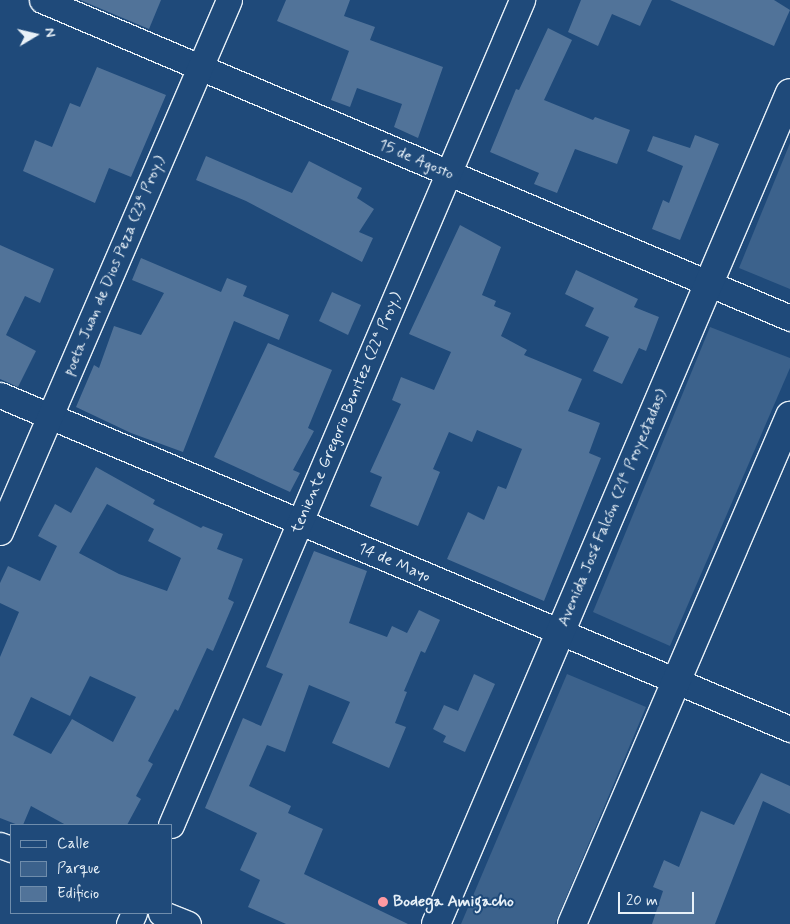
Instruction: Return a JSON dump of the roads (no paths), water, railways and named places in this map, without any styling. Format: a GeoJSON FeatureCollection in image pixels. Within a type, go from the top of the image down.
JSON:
{"type":"FeatureCollection","features":[{"type":"Feature","properties":{"kind":"main road","name":"Avenida José Falcón (21ª Proyectadas)"},"geometry":{"type":"LineString","coordinates":[[436,924],[790,93]]}},
{"type":"Feature","properties":{"kind":"main road"},"geometry":{"type":"LineString","coordinates":[[572,924],[790,416]]}},
{"type":"Feature","properties":{"kind":"street","name":"15 de Agosto"},"geometry":{"type":"LineString","coordinates":[[42,0],[790,318]]}},
{"type":"Feature","properties":{"kind":"street","name":"poeta Juan de Dios Peza (23ª Proy.)"},"geometry":{"type":"LineString","coordinates":[[0,532],[229,0]]}},
{"type":"Feature","properties":{"kind":"street","name":"teniente Gregorio Benitez (22ª Proy.)"},"geometry":{"type":"LineString","coordinates":[[171,824],[522,0]]}},
{"type":"Feature","properties":{"kind":"street","name":"14 de Mayo"},"geometry":{"type":"LineString","coordinates":[[0,395],[299,524],[790,729]]}},
{"type":"Feature","properties":{"kind":"street"},"geometry":{"type":"LineString","coordinates":[[163,914],[188,924]]}},
{"type":"Feature","properties":{"kind":"place","name":"Bodega Amigacho"},"geometry":{"type":"Point","coordinates":[383,902]}}]}
